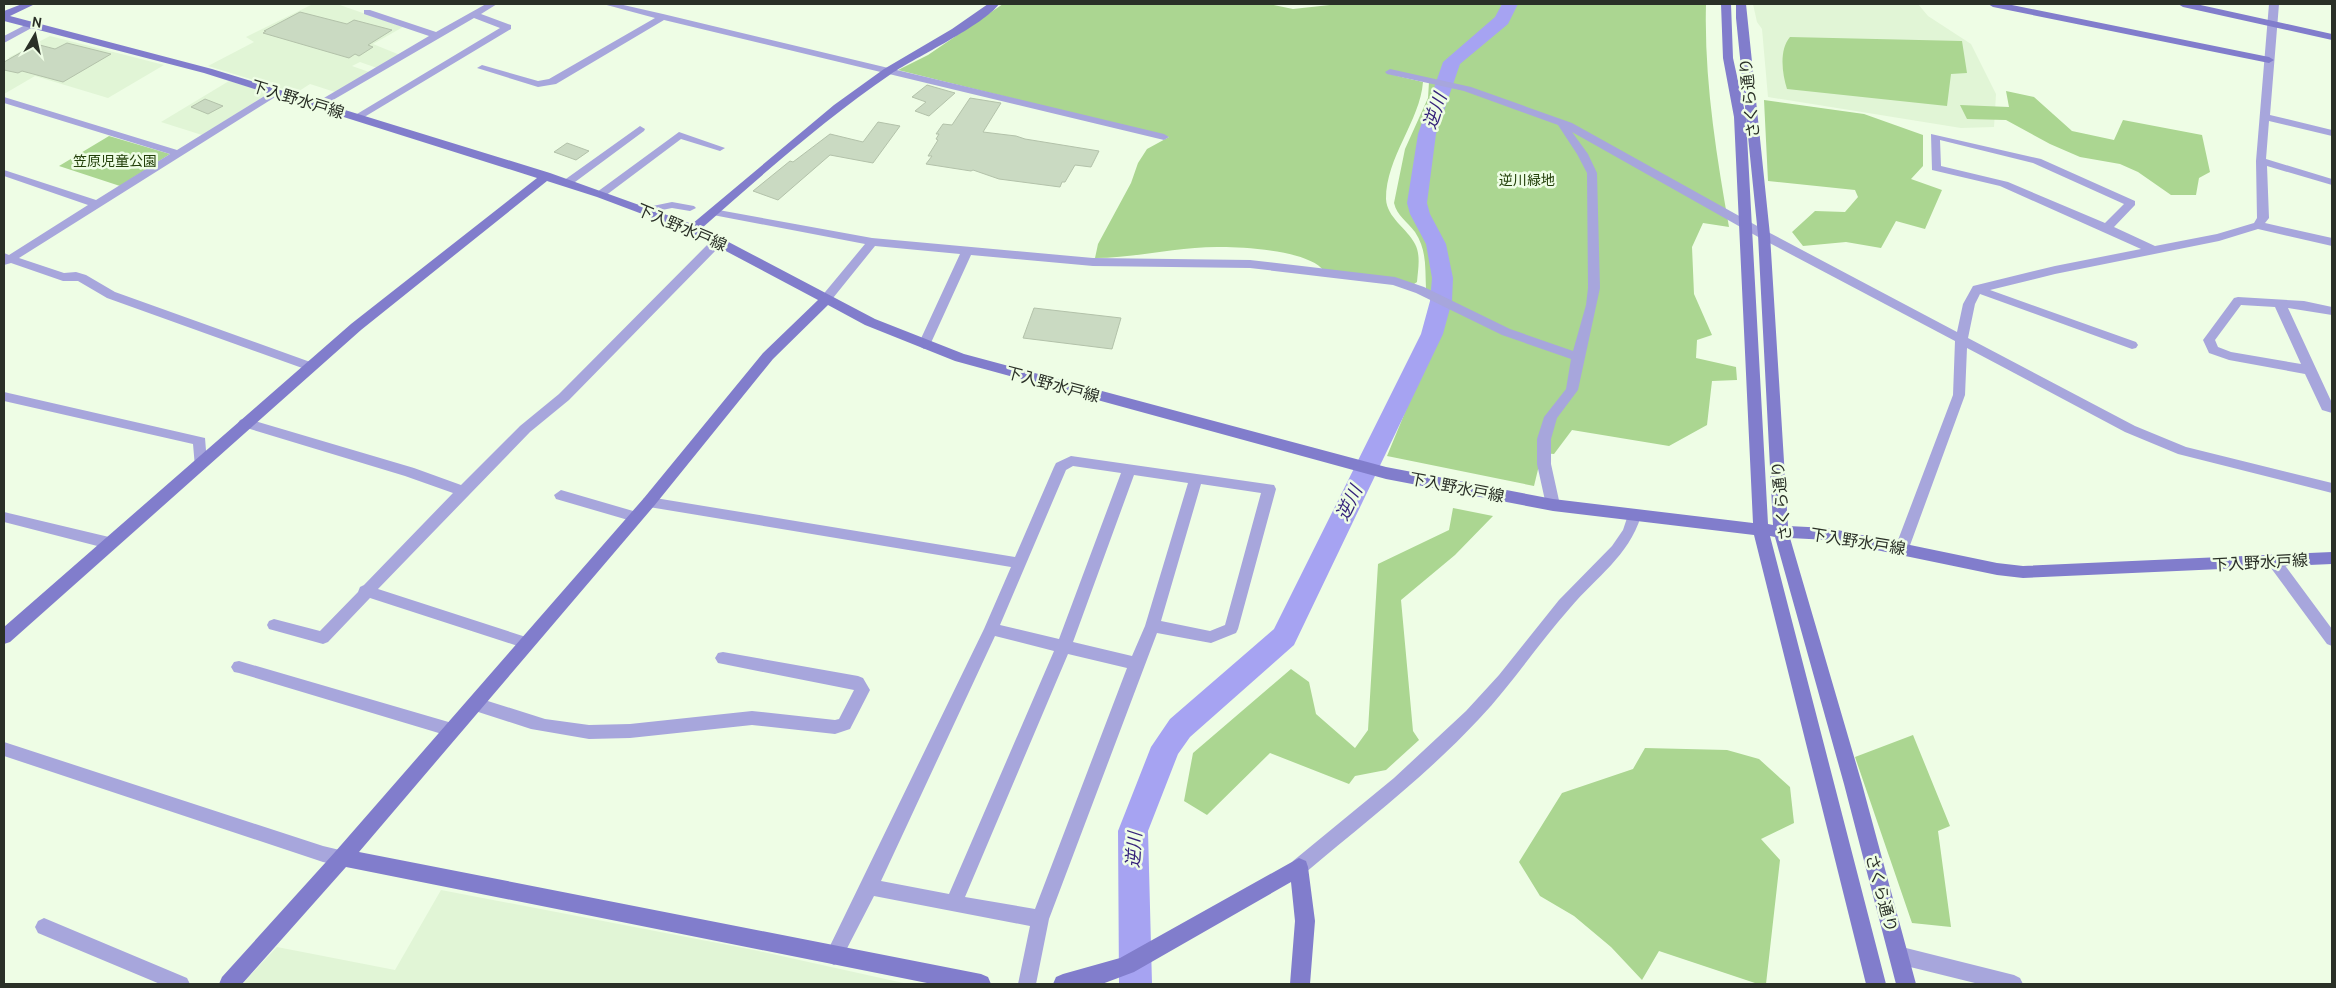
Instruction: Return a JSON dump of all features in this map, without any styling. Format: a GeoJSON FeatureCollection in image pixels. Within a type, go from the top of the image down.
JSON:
{"type":"FeatureCollection","features":[{"type":"Feature","properties":{"kind":"street"},"geometry":{"type":"LineString","coordinates":[[4,17],[30,4]]}},
{"type":"Feature","properties":{"kind":"street"},"geometry":{"type":"LineString","coordinates":[[317,105],[492,4]]}},
{"type":"Feature","properties":{"kind":"street"},"geometry":{"type":"LineString","coordinates":[[608,4],[1164,137]]}},
{"type":"Feature","properties":{"kind":"street"},"geometry":{"type":"LineString","coordinates":[[694,229],[810,131],[888,72],[994,4]]}},
{"type":"Feature","properties":{"kind":"street","name":"さくら通り"},"geometry":{"type":"LineString","coordinates":[[1726,4],[1728,58],[1740,117],[1761,531],[1876,984]]}},
{"type":"Feature","properties":{"kind":"street","name":"さくら通り"},"geometry":{"type":"LineString","coordinates":[[1741,4],[1764,235],[1781,532],[1853,784],[1906,984]]}},
{"type":"Feature","properties":{"kind":"street"},"geometry":{"type":"LineString","coordinates":[[1993,4],[2269,60]]}},
{"type":"Feature","properties":{"kind":"street"},"geometry":{"type":"LineString","coordinates":[[2183,4],[2332,30]]}},
{"type":"Feature","properties":{"kind":"street"},"geometry":{"type":"LineString","coordinates":[[2212,4],[2332,37]]}},
{"type":"Feature","properties":{"kind":"street"},"geometry":{"type":"LineString","coordinates":[[2258,225],[2263,218],[2261,161],[2274,4]]}},
{"type":"Feature","properties":{"kind":"street"},"geometry":{"type":"LineString","coordinates":[[367,12],[437,36]]}},
{"type":"Feature","properties":{"kind":"street"},"geometry":{"type":"LineString","coordinates":[[357,118],[508,27],[473,15]]}},
{"type":"Feature","properties":{"kind":"street","name":"下入野水戸線"},"geometry":{"type":"LineString","coordinates":[[4,17],[208,71],[602,194],[694,229],[825,300],[924,345],[999,370],[1386,473],[1492,495],[1553,505],[1761,531],[1828,534],[1997,569],[2023,572],[2332,558]]}},
{"type":"Feature","properties":{"kind":"street"},"geometry":{"type":"LineString","coordinates":[[482,68],[538,84],[552,82],[663,17]]}},
{"type":"Feature","properties":{"kind":"street"},"geometry":{"type":"LineString","coordinates":[[4,40],[32,25]]}},
{"type":"Feature","properties":{"kind":"street"},"geometry":{"type":"LineString","coordinates":[[1390,72],[1459,87],[1544,115],[1568,125],[1764,235],[1960,341],[2130,429],[2183,451],[2332,488]]}},
{"type":"Feature","properties":{"kind":"street"},"geometry":{"type":"LineString","coordinates":[[6,260],[276,92]]}},
{"type":"Feature","properties":{"kind":"street"},"geometry":{"type":"LineString","coordinates":[[4,100],[176,153]]}},
{"type":"Feature","properties":{"kind":"street"},"geometry":{"type":"LineString","coordinates":[[2266,117],[2332,133]]}},
{"type":"Feature","properties":{"kind":"street"},"geometry":{"type":"LineString","coordinates":[[1553,505],[1544,464],[1544,439],[1551,417],[1572,390],[1578,357],[1592,305],[1594,288],[1592,178],[1586,158],[1574,138],[1558,122]]}},
{"type":"Feature","properties":{"kind":"street"},"geometry":{"type":"LineString","coordinates":[[568,183],[640,128]]}},
{"type":"Feature","properties":{"kind":"street"},"geometry":{"type":"LineString","coordinates":[[602,194],[679,135],[720,148]]}},
{"type":"Feature","properties":{"kind":"street"},"geometry":{"type":"LineString","coordinates":[[2107,228],[2131,203],[2037,161],[1934,136],[1936,168],[2004,184],[2153,250]]}},
{"type":"Feature","properties":{"kind":"street"},"geometry":{"type":"LineString","coordinates":[[2261,161],[2332,182]]}},
{"type":"Feature","properties":{"kind":"street"},"geometry":{"type":"LineString","coordinates":[[4,173],[96,204]]}},
{"type":"Feature","properties":{"kind":"street"},"geometry":{"type":"LineString","coordinates":[[4,637],[310,366],[356,327],[546,176]]}},
{"type":"Feature","properties":{"kind":"street"},"geometry":{"type":"LineString","coordinates":[[647,210],[672,205],[690,208]]}},
{"type":"Feature","properties":{"kind":"street"},"geometry":{"type":"LineString","coordinates":[[713,212],[872,242],[1093,262],[1250,264],[1394,281],[1427,294],[1506,332],[1578,357]]}},
{"type":"Feature","properties":{"kind":"street"},"geometry":{"type":"LineString","coordinates":[[1902,548],[1959,395],[1960,341],[1969,304],[1977,289],[2219,237],[2258,225],[2332,242]]}},
{"type":"Feature","properties":{"kind":"street"},"geometry":{"type":"LineString","coordinates":[[274,625],[323,638],[365,591],[463,491],[525,429],[564,397],[718,241]]}},
{"type":"Feature","properties":{"kind":"street"},"geometry":{"type":"LineString","coordinates":[[228,984],[342,858],[649,502],[768,356],[825,300],[872,242]]}},
{"type":"Feature","properties":{"kind":"street"},"geometry":{"type":"LineString","coordinates":[[924,345],[967,251]]}},
{"type":"Feature","properties":{"kind":"street"},"geometry":{"type":"LineString","coordinates":[[6,260],[63,277],[72,274],[84,279],[107,294],[225,334],[310,366]]}},
{"type":"Feature","properties":{"kind":"street"},"geometry":{"type":"LineString","coordinates":[[1977,289],[2132,345]]}},
{"type":"Feature","properties":{"kind":"street"},"geometry":{"type":"LineString","coordinates":[[2310,370],[2229,356],[2213,350],[2209,340],[2238,302],[2304,304],[2332,311]]}},
{"type":"Feature","properties":{"kind":"street"},"geometry":{"type":"LineString","coordinates":[[2280,304],[2327,406],[2332,408]]}},
{"type":"Feature","properties":{"kind":"street"},"geometry":{"type":"LineString","coordinates":[[4,396],[200,441],[200,463]]}},
{"type":"Feature","properties":{"kind":"street"},"geometry":{"type":"LineString","coordinates":[[245,423],[409,472],[463,491]]}},
{"type":"Feature","properties":{"kind":"street"},"geometry":{"type":"LineString","coordinates":[[834,956],[869,887],[991,629],[1061,467],[1071,461],[1269,489],[1231,629],[1211,637],[1152,626]]}},
{"type":"Feature","properties":{"kind":"street"},"geometry":{"type":"LineString","coordinates":[[954,903],[1064,646],[1129,469]]}},
{"type":"Feature","properties":{"kind":"street"},"geometry":{"type":"LineString","coordinates":[[1027,984],[1040,919],[1152,626],[1196,478]]}},
{"type":"Feature","properties":{"kind":"street"},"geometry":{"type":"LineString","coordinates":[[561,495],[635,518]]}},
{"type":"Feature","properties":{"kind":"street"},"geometry":{"type":"LineString","coordinates":[[649,502],[1020,563]]}},
{"type":"Feature","properties":{"kind":"street"},"geometry":{"type":"LineString","coordinates":[[1063,984],[1108,973],[1162,946],[1299,867],[1429,758],[1493,692],[1575,591],[1619,550],[1630,531],[1634,516]]}},
{"type":"Feature","properties":{"kind":"street"},"geometry":{"type":"LineString","coordinates":[[4,517],[109,543]]}},
{"type":"Feature","properties":{"kind":"street"},"geometry":{"type":"LineString","coordinates":[[2273,560],[2332,640]]}},
{"type":"Feature","properties":{"kind":"street"},"geometry":{"type":"LineString","coordinates":[[365,591],[527,643]]}},
{"type":"Feature","properties":{"kind":"street"},"geometry":{"type":"LineString","coordinates":[[991,629],[1136,664]]}},
{"type":"Feature","properties":{"kind":"street"},"geometry":{"type":"LineString","coordinates":[[475,704],[520,720],[587,732],[615,732],[751,718],[777,718],[835,728],[844,724],[862,690],[858,683],[723,658]]}},
{"type":"Feature","properties":{"kind":"street"},"geometry":{"type":"LineString","coordinates":[[239,667],[452,730]]}},
{"type":"Feature","properties":{"kind":"street"},"geometry":{"type":"LineString","coordinates":[[4,749],[323,854],[981,984]]}},
{"type":"Feature","properties":{"kind":"street"},"geometry":{"type":"LineString","coordinates":[[1299,867],[1305,921],[1300,984]]}},
{"type":"Feature","properties":{"kind":"street"},"geometry":{"type":"LineString","coordinates":[[869,887],[1040,919]]}},
{"type":"Feature","properties":{"kind":"street"},"geometry":{"type":"LineString","coordinates":[[44,928],[182,984]]}},
{"type":"Feature","properties":{"kind":"street"},"geometry":{"type":"LineString","coordinates":[[1898,955],[2014,984]]}},
{"type":"Feature","properties":{"kind":"shaded area"},"geometry":{"type":"Polygon","coordinates":[[[313,4],[337,4],[403,27],[373,44],[400,55],[377,68],[360,62],[352,66],[369,72],[335,92],[310,84],[296,93],[208,66],[254,42],[246,37],[313,4]]]}},
{"type":"Feature","properties":{"kind":"shaded area"},"geometry":{"type":"Polygon","coordinates":[[[1753,4],[1918,4],[1928,16],[1971,44],[1996,94],[1994,127],[1961,128],[1768,97],[1762,29],[1757,22],[1753,4]]]}},
{"type":"Feature","properties":{"kind":"shaded area"},"geometry":{"type":"Polygon","coordinates":[[[50,36],[164,65],[108,98],[35,76],[4,94],[4,67],[15,61],[8,58],[50,36]]]}},
{"type":"Feature","properties":{"kind":"shaded area"},"geometry":{"type":"Polygon","coordinates":[[[229,81],[269,93],[202,135],[161,122],[229,81]]]}},
{"type":"Feature","properties":{"kind":"shaded area"},"geometry":{"type":"Polygon","coordinates":[[[441,890],[754,950],[908,984],[242,984],[277,947],[395,970],[441,890]]]}},
{"type":"Feature","properties":{"kind":"green space","name":"逆川緑地"},"geometry":{"type":"Polygon","coordinates":[[[1003,4],[1269,4],[1293,9],[1339,4],[1706,4],[1709,88],[1715,143],[1729,227],[1703,223],[1692,247],[1694,294],[1712,335],[1697,340],[1696,358],[1736,367],[1737,380],[1712,381],[1707,425],[1669,446],[1572,430],[1554,454],[1542,453],[1534,486],[1387,456],[1451,301],[1426,289],[1425,259],[1422,246],[1415,232],[1395,208],[1394,203],[1405,149],[1428,98],[1429,82],[1393,75],[1423,82],[1421,97],[1416,111],[1391,168],[1386,199],[1390,212],[1417,248],[1419,258],[1417,282],[1414,284],[1324,271],[1317,264],[1306,259],[1277,252],[1246,248],[1206,247],[1095,258],[1098,244],[1131,183],[1138,163],[1147,149],[1169,137],[898,70],[928,55],[1003,4]]]}},
{"type":"Feature","properties":{"kind":"green space"},"geometry":{"type":"Polygon","coordinates":[[[1790,37],[1962,41],[1967,73],[1951,74],[1947,106],[1787,89],[1782,62],[1784,48],[1790,37]]]}},
{"type":"Feature","properties":{"kind":"green space"},"geometry":{"type":"Polygon","coordinates":[[[2006,91],[2034,97],[2072,131],[2114,140],[2123,120],[2202,135],[2210,172],[2199,178],[2196,195],[2171,195],[2138,172],[2120,164],[2080,157],[2050,144],[2006,120],[1967,119],[1960,105],[2009,107],[2006,91]]]}},
{"type":"Feature","properties":{"kind":"green space"},"geometry":{"type":"Polygon","coordinates":[[[1764,100],[1864,114],[1923,135],[1923,166],[1911,179],[1942,190],[1925,229],[1896,221],[1881,248],[1846,242],[1803,246],[1792,232],[1815,211],[1845,212],[1858,197],[1855,190],[1768,181],[1764,100]]]}},
{"type":"Feature","properties":{"kind":"green space","name":"笠原児童公園"},"geometry":{"type":"Polygon","coordinates":[[[109,136],[170,154],[120,186],[59,166],[109,136]]]}},
{"type":"Feature","properties":{"kind":"green space"},"geometry":{"type":"Polygon","coordinates":[[[1453,508],[1493,516],[1455,555],[1401,600],[1413,731],[1419,740],[1386,770],[1355,776],[1349,784],[1270,753],[1207,815],[1184,801],[1193,753],[1291,669],[1309,682],[1316,714],[1355,748],[1368,730],[1378,564],[1449,530],[1453,508]]]}},
{"type":"Feature","properties":{"kind":"green space"},"geometry":{"type":"Polygon","coordinates":[[[1913,735],[1950,826],[1938,831],[1951,927],[1912,923],[1855,757],[1913,735]]]}},
{"type":"Feature","properties":{"kind":"green space"},"geometry":{"type":"Polygon","coordinates":[[[1645,748],[1727,750],[1759,759],[1790,787],[1794,823],[1761,839],[1780,860],[1766,984],[1758,984],[1659,951],[1642,980],[1611,947],[1574,916],[1540,896],[1519,862],[1562,793],[1633,769],[1645,748]]]}},
{"type":"Feature","properties":{"kind":"building"},"geometry":{"type":"Polygon","coordinates":[[[300,12],[347,24],[354,20],[392,30],[368,45],[373,47],[359,56],[355,54],[349,58],[263,33],[300,12]]]}},
{"type":"Feature","properties":{"kind":"building"},"geometry":{"type":"Polygon","coordinates":[[[67,43],[111,54],[63,82],[22,71],[18,73],[4,70],[4,62],[36,44],[55,49],[67,43]]]}},
{"type":"Feature","properties":{"kind":"building"},"geometry":{"type":"Polygon","coordinates":[[[927,85],[955,93],[929,116],[915,111],[926,102],[912,97],[927,85]]]}},
{"type":"Feature","properties":{"kind":"building"},"geometry":{"type":"Polygon","coordinates":[[[970,98],[1001,103],[983,132],[1099,151],[1091,167],[1075,165],[1060,187],[999,179],[973,170],[926,164],[932,156],[928,156],[938,140],[936,139],[939,134],[936,134],[943,124],[952,125],[970,98]]]}},
{"type":"Feature","properties":{"kind":"building"},"geometry":{"type":"Polygon","coordinates":[[[205,99],[223,106],[208,114],[191,107],[205,99]]]}},
{"type":"Feature","properties":{"kind":"building"},"geometry":{"type":"Polygon","coordinates":[[[878,122],[900,126],[873,163],[830,155],[778,200],[753,191],[790,161],[793,162],[830,134],[863,142],[878,122]]]}},
{"type":"Feature","properties":{"kind":"building"},"geometry":{"type":"Polygon","coordinates":[[[567,143],[589,151],[576,160],[554,152],[567,143]]]}},
{"type":"Feature","properties":{"kind":"building"},"geometry":{"type":"Polygon","coordinates":[[[1034,308],[1121,318],[1112,349],[1023,338],[1034,308]]]}},
{"type":"Feature","properties":{"kind":"waterway","name":"逆川"},"geometry":{"type":"LineString","coordinates":[[1135,984],[1132,865],[1133,831],[1140,810],[1166,747],[1180,728],[1284,637],[1432,334],[1439,312],[1443,278],[1440,255],[1434,239],[1422,219],[1417,203],[1427,134],[1452,62],[1502,20],[1510,4]]}}]}
